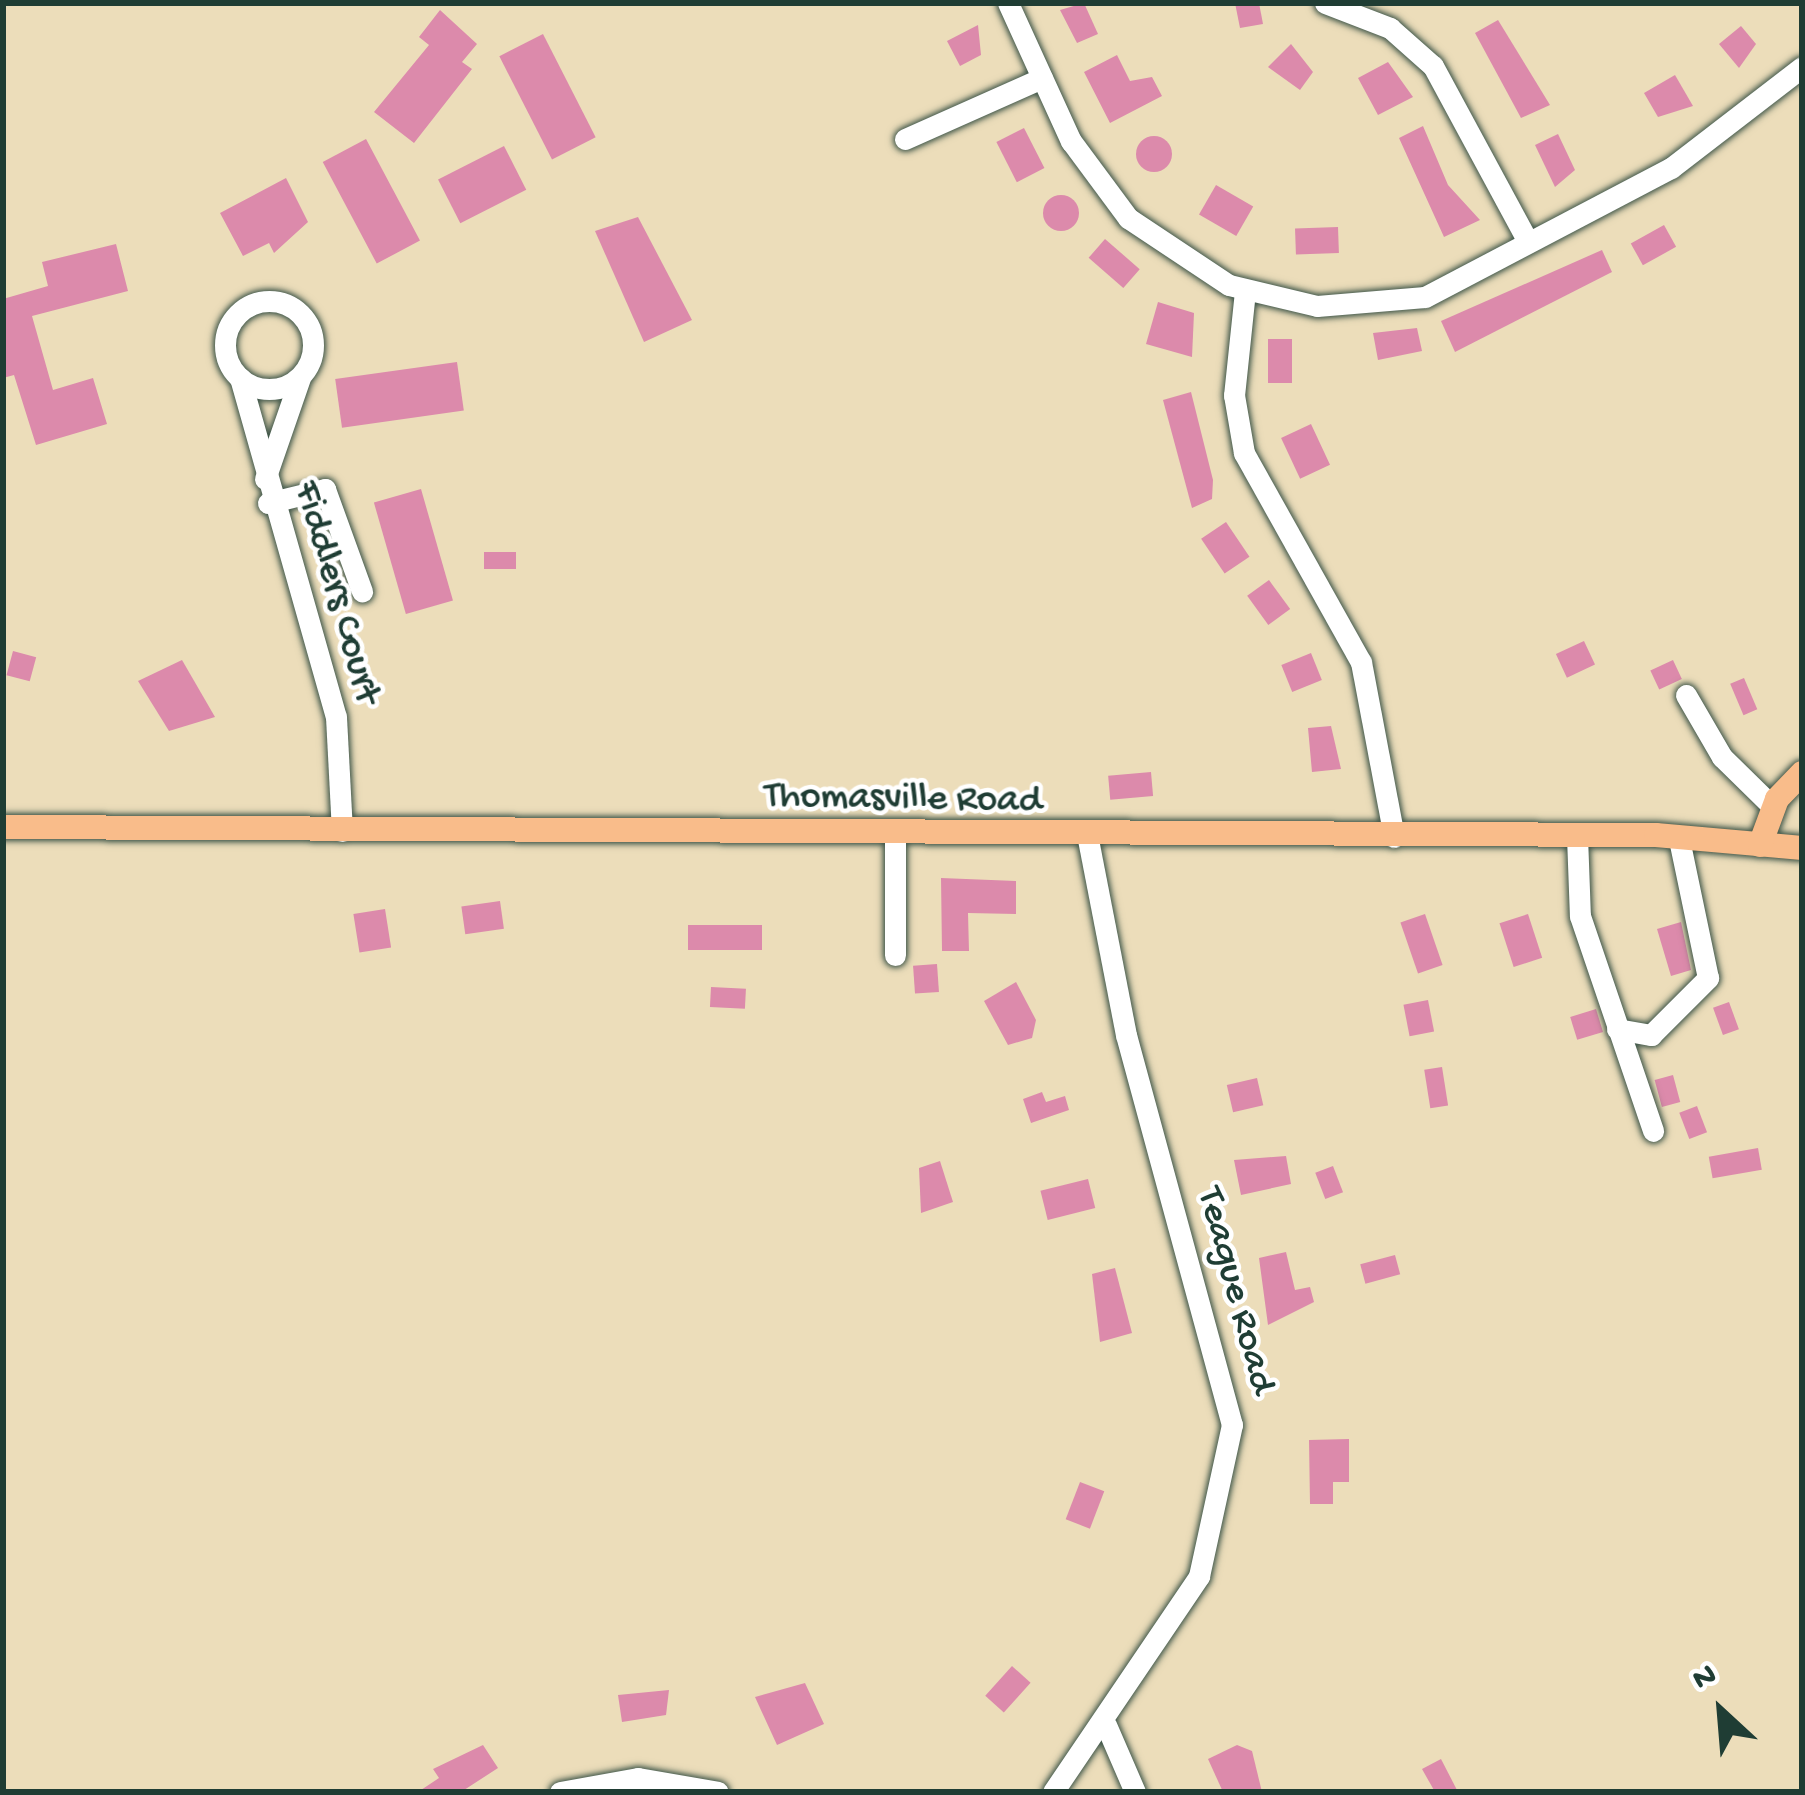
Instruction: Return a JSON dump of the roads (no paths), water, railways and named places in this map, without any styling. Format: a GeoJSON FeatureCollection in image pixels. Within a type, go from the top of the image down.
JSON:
{"type":"FeatureCollection","features":[{"type":"Feature","properties":{"kind":"main road"},"geometry":{"type":"LineString","coordinates":[[1760,845],[1773,807],[1802,773]]}},
{"type":"Feature","properties":{"kind":"main road","name":"Thomasville Road"},"geometry":{"type":"LineString","coordinates":[[3,827],[1088,839],[1577,836],[1802,848]]}},
{"type":"Feature","properties":{"kind":"street"},"geometry":{"type":"LineString","coordinates":[[1008,3],[1088,170],[1128,218],[1246,291],[1317,306],[1396,303],[1527,240],[1671,168],[1802,68]]}},
{"type":"Feature","properties":{"kind":"street"},"geometry":{"type":"LineString","coordinates":[[1325,3],[1390,28],[1433,66],[1527,240]]}},
{"type":"Feature","properties":{"kind":"street"},"geometry":{"type":"LineString","coordinates":[[904,139],[1042,78]]}},
{"type":"Feature","properties":{"kind":"street"},"geometry":{"type":"LineString","coordinates":[[1246,291],[1234,377],[1244,452],[1361,662],[1394,837]]}},
{"type":"Feature","properties":{"kind":"street","name":"Fiddlers Court"},"geometry":{"type":"LineString","coordinates":[[302,376],[314,339],[292,306],[273,300],[254,303],[226,331],[268,503],[336,717],[342,831]]}},
{"type":"Feature","properties":{"kind":"street"},"geometry":{"type":"LineString","coordinates":[[239,378],[265,389],[302,376]]}},
{"type":"Feature","properties":{"kind":"street"},"geometry":{"type":"LineString","coordinates":[[265,479],[302,376]]}},
{"type":"Feature","properties":{"kind":"street"},"geometry":{"type":"LineString","coordinates":[[268,503],[325,489],[362,591]]}},
{"type":"Feature","properties":{"kind":"street"},"geometry":{"type":"LineString","coordinates":[[1686,694],[1722,757],[1773,807]]}},
{"type":"Feature","properties":{"kind":"street"},"geometry":{"type":"LineString","coordinates":[[895,836],[895,955]]}},
{"type":"Feature","properties":{"kind":"street"},"geometry":{"type":"LineString","coordinates":[[1577,836],[1580,916],[1653,1131]]}},
{"type":"Feature","properties":{"kind":"street","name":"Teague Road"},"geometry":{"type":"LineString","coordinates":[[1053,1792],[1106,1725],[1199,1576],[1232,1425],[1126,1036],[1088,839]]}},
{"type":"Feature","properties":{"kind":"street"},"geometry":{"type":"LineString","coordinates":[[1617,1029],[1651,1035],[1708,978],[1679,839]]}},
{"type":"Feature","properties":{"kind":"street"},"geometry":{"type":"LineString","coordinates":[[1106,1725],[1135,1792]]}},
{"type":"Feature","properties":{"kind":"street"},"geometry":{"type":"LineString","coordinates":[[560,1792],[638,1778],[718,1792]]}},
{"type":"Feature","properties":{"kind":"waterway"},"geometry":{"type":"LineString","coordinates":[[1558,3],[1591,3]]}}]}
